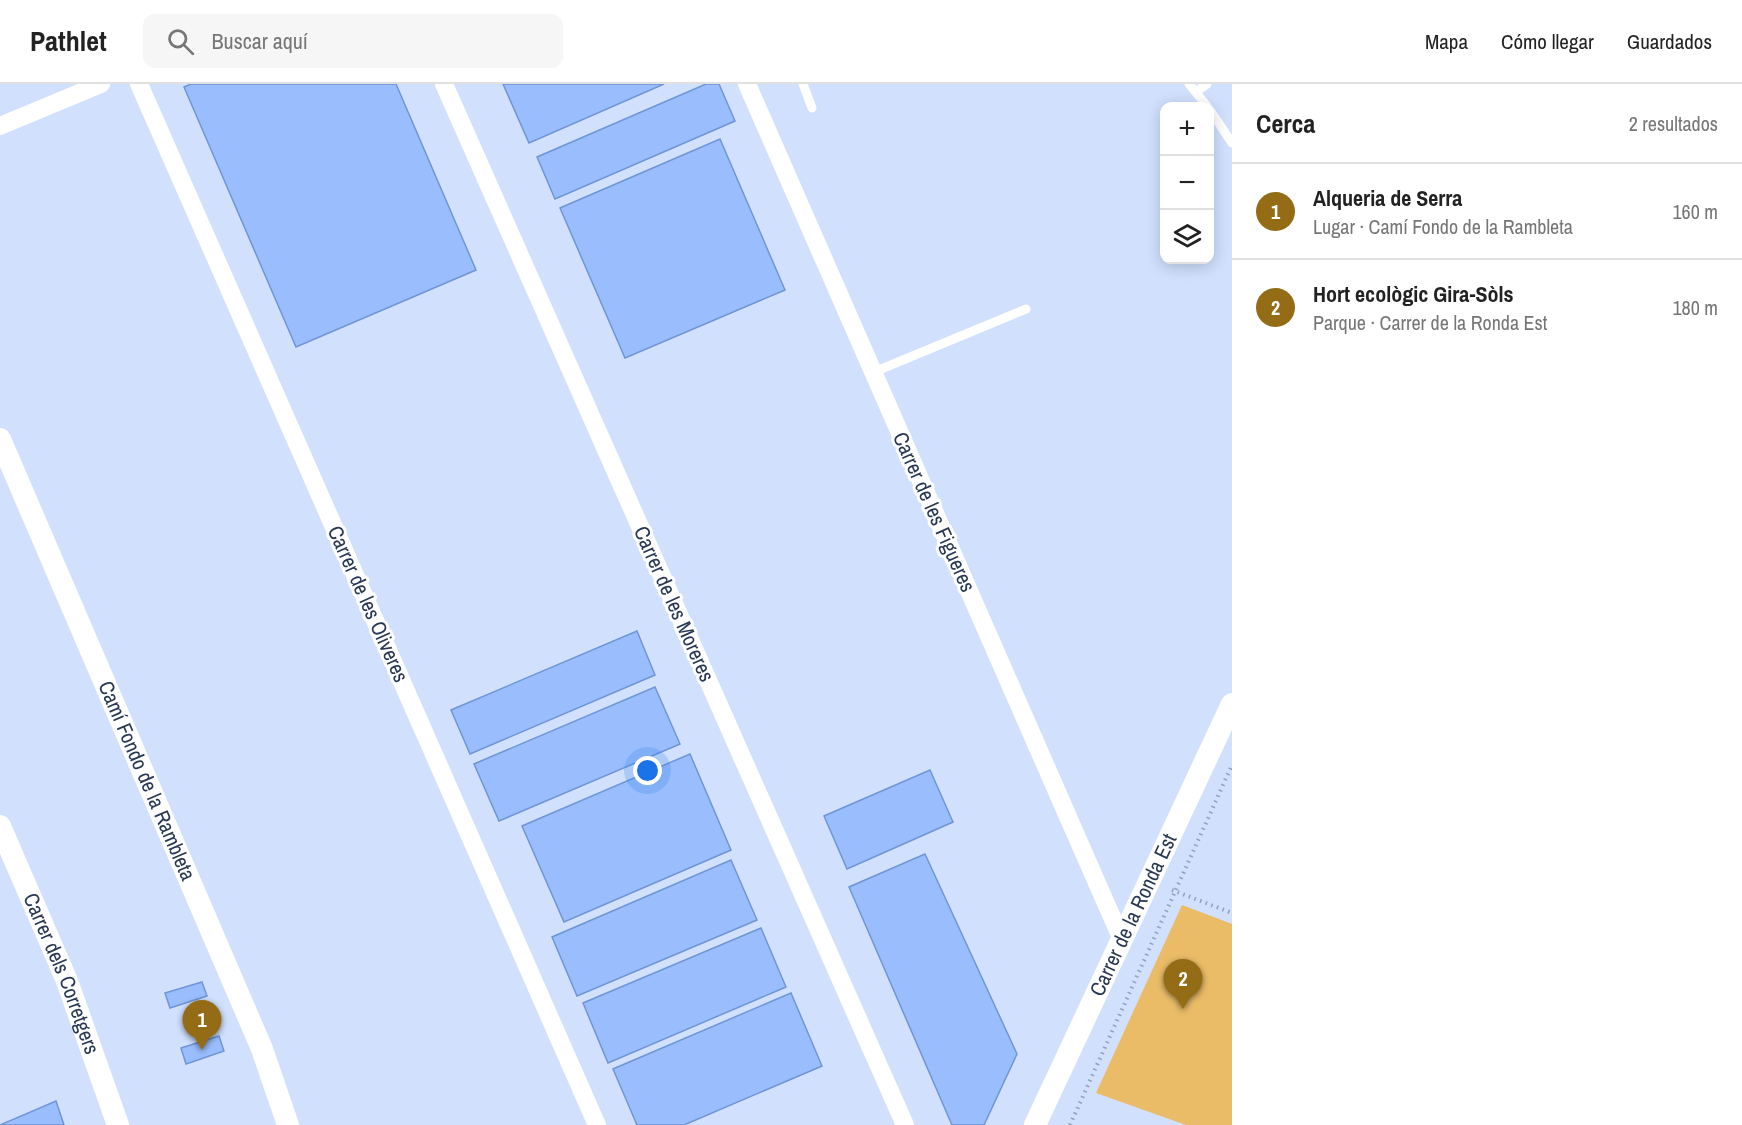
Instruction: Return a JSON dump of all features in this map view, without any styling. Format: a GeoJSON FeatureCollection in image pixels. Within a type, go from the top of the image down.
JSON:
{"type":"FeatureCollection","features":[{"type":"Feature","properties":{"kind":"street"},"geometry":{"type":"LineString","coordinates":[[0,126],[101,84]]}},
{"type":"Feature","properties":{"kind":"street","name":"Carrer de les Oliveres"},"geometry":{"type":"LineString","coordinates":[[139,84],[597,1125]]}},
{"type":"Feature","properties":{"kind":"street","name":"Carrer de les Moreres"},"geometry":{"type":"LineString","coordinates":[[444,84],[905,1125]]}},
{"type":"Feature","properties":{"kind":"street","name":"Carrer de les Figueres"},"geometry":{"type":"LineString","coordinates":[[747,84],[1122,940]]}},
{"type":"Feature","properties":{"kind":"street","name":"Camí Fondo de la Rambleta"},"geometry":{"type":"LineString","coordinates":[[0,439],[262,1049],[288,1125]]}},
{"type":"Feature","properties":{"kind":"street","name":"Carrer de la Ronda Est"},"geometry":{"type":"LineString","coordinates":[[1035,1125],[1232,704]]}},
{"type":"Feature","properties":{"kind":"street","name":"Carrer dels Corretgers"},"geometry":{"type":"LineString","coordinates":[[0,826],[67,981],[118,1125]]}},
{"type":"Feature","properties":{"kind":"lane"},"geometry":{"type":"LineString","coordinates":[[803,84],[812,108]]}},
{"type":"Feature","properties":{"kind":"lane"},"geometry":{"type":"LineString","coordinates":[[1189,84],[1204,102]]}},
{"type":"Feature","properties":{"kind":"lane"},"geometry":{"type":"LineString","coordinates":[[1197,92],[1207,84]]}},
{"type":"Feature","properties":{"kind":"lane"},"geometry":{"type":"LineString","coordinates":[[1214,116],[1232,142]]}},
{"type":"Feature","properties":{"kind":"lane"},"geometry":{"type":"LineString","coordinates":[[873,372],[1026,309]]}},
{"type":"Feature","properties":{"kind":"path"},"geometry":{"type":"LineString","coordinates":[[1070,1125],[1232,765]]}},
{"type":"Feature","properties":{"kind":"path"},"geometry":{"type":"LineString","coordinates":[[1149,881],[1232,913]]}},
{"type":"Feature","properties":{"kind":"shaded area"},"geometry":{"type":"Polygon","coordinates":[[[1182,905],[1232,924],[1232,1125],[1186,1125],[1096,1093],[1182,905]]]}},
{"type":"Feature","properties":{"kind":"building"},"geometry":{"type":"Polygon","coordinates":[[[191,84],[396,84],[476,270],[296,347],[184,87],[191,84]]]}},
{"type":"Feature","properties":{"kind":"building"},"geometry":{"type":"Polygon","coordinates":[[[503,84],[664,84],[529,143],[503,84]]]}},
{"type":"Feature","properties":{"kind":"building"},"geometry":{"type":"Polygon","coordinates":[[[706,84],[719,84],[735,121],[555,199],[537,157],[706,84]]]}},
{"type":"Feature","properties":{"kind":"building"},"geometry":{"type":"Polygon","coordinates":[[[720,139],[785,290],[625,358],[560,208],[720,139]]]}},
{"type":"Feature","properties":{"kind":"building"},"geometry":{"type":"Polygon","coordinates":[[[637,631],[655,675],[470,754],[451,710],[637,631]]]}},
{"type":"Feature","properties":{"kind":"building"},"geometry":{"type":"Polygon","coordinates":[[[655,687],[680,744],[499,821],[474,764],[655,687]]]}},
{"type":"Feature","properties":{"kind":"building"},"geometry":{"type":"Polygon","coordinates":[[[690,754],[731,850],[564,922],[522,826],[690,754]]]}},
{"type":"Feature","properties":{"kind":"building"},"geometry":{"type":"Polygon","coordinates":[[[930,770],[953,822],[847,869],[824,816],[930,770]]]}},
{"type":"Feature","properties":{"kind":"building"},"geometry":{"type":"Polygon","coordinates":[[[925,854],[1017,1054],[984,1125],[952,1125],[849,887],[925,854]]]}},
{"type":"Feature","properties":{"kind":"building"},"geometry":{"type":"Polygon","coordinates":[[[731,860],[757,920],[577,996],[552,937],[731,860]]]}},
{"type":"Feature","properties":{"kind":"building"},"geometry":{"type":"Polygon","coordinates":[[[761,928],[786,987],[608,1063],[583,1003],[761,928]]]}},
{"type":"Feature","properties":{"kind":"building"},"geometry":{"type":"Polygon","coordinates":[[[202,982],[207,996],[170,1008],[165,993],[202,982]]]}},
{"type":"Feature","properties":{"kind":"building"},"geometry":{"type":"Polygon","coordinates":[[[791,993],[822,1066],[684,1125],[637,1125],[613,1069],[791,993]]]}},
{"type":"Feature","properties":{"kind":"building"},"geometry":{"type":"Polygon","coordinates":[[[219,1036],[224,1051],[186,1064],[181,1048],[219,1036]]]}},
{"type":"Feature","properties":{"kind":"building"},"geometry":{"type":"Polygon","coordinates":[[[56,1101],[64,1125],[0,1125],[56,1101]]]}},
{"type":"Feature","properties":{"kind":"place","name":"Hort ecològic Gira-Sòls"},"geometry":{"type":"Point","coordinates":[1183,1009]}},
{"type":"Feature","properties":{"kind":"place","name":"Alqueria de Serra"},"geometry":{"type":"Point","coordinates":[202,1050]}}]}
